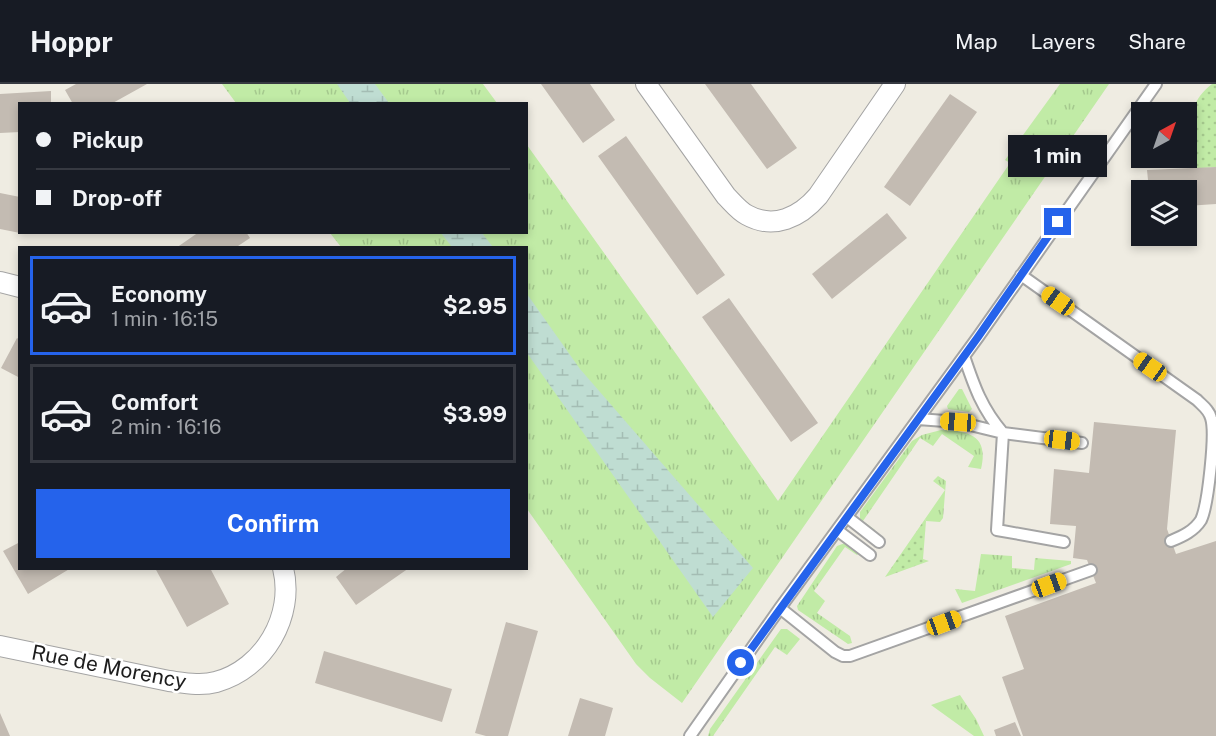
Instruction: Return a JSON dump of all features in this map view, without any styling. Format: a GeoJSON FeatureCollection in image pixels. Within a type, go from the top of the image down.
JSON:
{"type":"FeatureCollection","features":[{"type":"Feature","properties":{"kind":"street"},"geometry":{"type":"LineString","coordinates":[[646,84],[735,206],[747,216],[778,221],[793,218],[807,209],[895,84]]}},
{"type":"Feature","properties":{"kind":"street"},"geometry":{"type":"LineString","coordinates":[[0,282],[18,286]]}},
{"type":"Feature","properties":{"kind":"street","name":"Rue de Morency"},"geometry":{"type":"LineString","coordinates":[[0,646],[170,681],[197,684],[216,682],[250,663],[274,636],[283,617],[287,596],[284,570]]}},
{"type":"Feature","properties":{"kind":"lane"},"geometry":{"type":"LineString","coordinates":[[694,734],[780,608],[964,356],[1155,84]]}},
{"type":"Feature","properties":{"kind":"lane"},"geometry":{"type":"LineString","coordinates":[[1021,275],[1207,409],[1212,418],[1214,431],[1205,509],[1200,521],[1192,530],[1171,541]]}},
{"type":"Feature","properties":{"kind":"lane"},"geometry":{"type":"LineString","coordinates":[[964,356],[975,390],[988,416],[1003,433],[996,530],[1064,542]]}},
{"type":"Feature","properties":{"kind":"lane"},"geometry":{"type":"LineString","coordinates":[[918,419],[958,422],[1003,433],[1082,443]]}},
{"type":"Feature","properties":{"kind":"lane"},"geometry":{"type":"LineString","coordinates":[[847,517],[879,542]]}},
{"type":"Feature","properties":{"kind":"lane"},"geometry":{"type":"LineString","coordinates":[[837,530],[870,555]]}},
{"type":"Feature","properties":{"kind":"lane"},"geometry":{"type":"LineString","coordinates":[[780,608],[835,652],[843,656],[850,656],[1091,570]]}},
{"type":"Feature","properties":{"kind":"green space"},"geometry":{"type":"Polygon","coordinates":[[[222,84],[483,84],[496,102],[235,102],[222,84]]]}},
{"type":"Feature","properties":{"kind":"green space"},"geometry":{"type":"Polygon","coordinates":[[[337,84],[375,84],[388,102],[349,102],[337,84]]]}},
{"type":"Feature","properties":{"kind":"green space"},"geometry":{"type":"Polygon","coordinates":[[[1060,84],[1109,84],[682,703],[636,664],[528,510],[528,246],[340,246],[331,234],[528,234],[528,146],[778,501],[1010,163],[1005,160],[1060,84]]]}},
{"type":"Feature","properties":{"kind":"green space"},"geometry":{"type":"Polygon","coordinates":[[[1212,84],[1216,84],[1216,167],[1190,169],[1197,168],[1196,102],[1212,84]]]}},
{"type":"Feature","properties":{"kind":"green space"},"geometry":{"type":"Polygon","coordinates":[[[442,234],[483,234],[492,246],[451,246],[442,234]]]}},
{"type":"Feature","properties":{"kind":"green space"},"geometry":{"type":"Polygon","coordinates":[[[528,295],[580,369],[753,568],[713,617],[528,354],[528,295]]]}},
{"type":"Feature","properties":{"kind":"green space"},"geometry":{"type":"Polygon","coordinates":[[[959,389],[962,389],[972,409],[969,412],[948,409],[947,406],[959,389]]]}},
{"type":"Feature","properties":{"kind":"green space"},"geometry":{"type":"Polygon","coordinates":[[[941,430],[960,432],[975,437],[982,449],[981,469],[968,467],[974,456],[942,434],[933,446],[920,438],[863,521],[875,530],[874,532],[860,522],[860,512],[912,441],[922,435],[941,430]]]}},
{"type":"Feature","properties":{"kind":"green space"},"geometry":{"type":"Polygon","coordinates":[[[938,476],[946,481],[943,518],[940,522],[926,521],[925,519],[945,490],[933,481],[938,476]]]}},
{"type":"Feature","properties":{"kind":"green space"},"geometry":{"type":"Polygon","coordinates":[[[925,519],[923,559],[929,561],[885,577],[925,519]]]}},
{"type":"Feature","properties":{"kind":"green space"},"geometry":{"type":"Polygon","coordinates":[[[845,543],[858,554],[845,547],[814,591],[825,601],[817,613],[850,636],[852,643],[848,644],[798,610],[797,606],[837,546],[845,543]]]}},
{"type":"Feature","properties":{"kind":"green space"},"geometry":{"type":"Polygon","coordinates":[[[981,554],[1012,556],[1012,568],[1034,570],[1035,558],[1071,561],[1071,564],[962,603],[955,589],[975,591],[981,554]]]}},
{"type":"Feature","properties":{"kind":"green space"},"geometry":{"type":"Polygon","coordinates":[[[781,629],[787,629],[800,639],[787,655],[775,647],[713,736],[708,736],[710,729],[781,629]]]}},
{"type":"Feature","properties":{"kind":"green space"},"geometry":{"type":"Polygon","coordinates":[[[960,695],[984,736],[974,736],[931,705],[960,695]]]}},
{"type":"Feature","properties":{"kind":"building"},"geometry":{"type":"Polygon","coordinates":[[[76,84],[147,84],[115,102],[72,102],[65,90],[76,84]]]}},
{"type":"Feature","properties":{"kind":"building"},"geometry":{"type":"Polygon","coordinates":[[[541,84],[590,84],[615,120],[583,143],[541,84]]]}},
{"type":"Feature","properties":{"kind":"building"},"geometry":{"type":"Polygon","coordinates":[[[705,84],[751,84],[797,148],[767,169],[705,84]]]}},
{"type":"Feature","properties":{"kind":"building"},"geometry":{"type":"Polygon","coordinates":[[[51,91],[51,102],[18,102],[18,132],[0,133],[0,94],[51,91]]]}},
{"type":"Feature","properties":{"kind":"building"},"geometry":{"type":"Polygon","coordinates":[[[950,94],[977,112],[910,206],[884,187],[950,94]]]}},
{"type":"Feature","properties":{"kind":"building"},"geometry":{"type":"Polygon","coordinates":[[[626,136],[725,275],[697,295],[598,156],[626,136]]]}},
{"type":"Feature","properties":{"kind":"building"},"geometry":{"type":"Polygon","coordinates":[[[1216,167],[1216,204],[1197,205],[1197,180],[1148,180],[1147,170],[1216,167]]]}},
{"type":"Feature","properties":{"kind":"building"},"geometry":{"type":"Polygon","coordinates":[[[0,193],[18,197],[18,233],[0,229],[0,193]]]}},
{"type":"Feature","properties":{"kind":"building"},"geometry":{"type":"Polygon","coordinates":[[[887,213],[907,238],[832,299],[812,274],[887,213]]]}},
{"type":"Feature","properties":{"kind":"building"},"geometry":{"type":"Polygon","coordinates":[[[196,234],[247,234],[250,238],[238,246],[179,246],[196,234]]]}},
{"type":"Feature","properties":{"kind":"building"},"geometry":{"type":"Polygon","coordinates":[[[729,298],[818,423],[791,442],[702,317],[729,298]]]}},
{"type":"Feature","properties":{"kind":"building"},"geometry":{"type":"Polygon","coordinates":[[[17,338],[18,377],[1,368],[17,338]]]}},
{"type":"Feature","properties":{"kind":"building"},"geometry":{"type":"Polygon","coordinates":[[[1094,422],[1176,430],[1167,529],[1176,554],[1216,541],[1216,736],[1023,736],[1002,677],[1024,669],[1005,616],[1096,583],[1087,560],[1073,558],[1076,526],[1050,524],[1054,469],[1089,473],[1094,422]]]}},
{"type":"Feature","properties":{"kind":"building"},"geometry":{"type":"Polygon","coordinates":[[[18,543],[18,570],[68,570],[28,594],[3,551],[18,543]]]}},
{"type":"Feature","properties":{"kind":"building"},"geometry":{"type":"Polygon","coordinates":[[[156,570],[211,570],[229,604],[187,627],[156,570]]]}},
{"type":"Feature","properties":{"kind":"building"},"geometry":{"type":"Polygon","coordinates":[[[345,570],[406,570],[356,605],[336,577],[345,570]]]}},
{"type":"Feature","properties":{"kind":"building"},"geometry":{"type":"Polygon","coordinates":[[[506,622],[538,631],[508,736],[486,736],[475,733],[506,622]]]}},
{"type":"Feature","properties":{"kind":"building"},"geometry":{"type":"Polygon","coordinates":[[[324,651],[452,689],[442,722],[315,683],[324,651]]]}},
{"type":"Feature","properties":{"kind":"building"},"geometry":{"type":"Polygon","coordinates":[[[580,698],[613,708],[605,736],[568,736],[580,698]]]}},
{"type":"Feature","properties":{"kind":"building"},"geometry":{"type":"Polygon","coordinates":[[[0,713],[10,736],[0,736],[0,713]]]}},
{"type":"Feature","properties":{"kind":"building"},"geometry":{"type":"Polygon","coordinates":[[[1015,722],[1021,736],[996,736],[994,730],[1015,722]]]}},
{"type":"Feature","properties":{"kind":"route"},"geometry":{"type":"LineString","coordinates":[[741,663],[978,337],[1058,222]]}}]}
